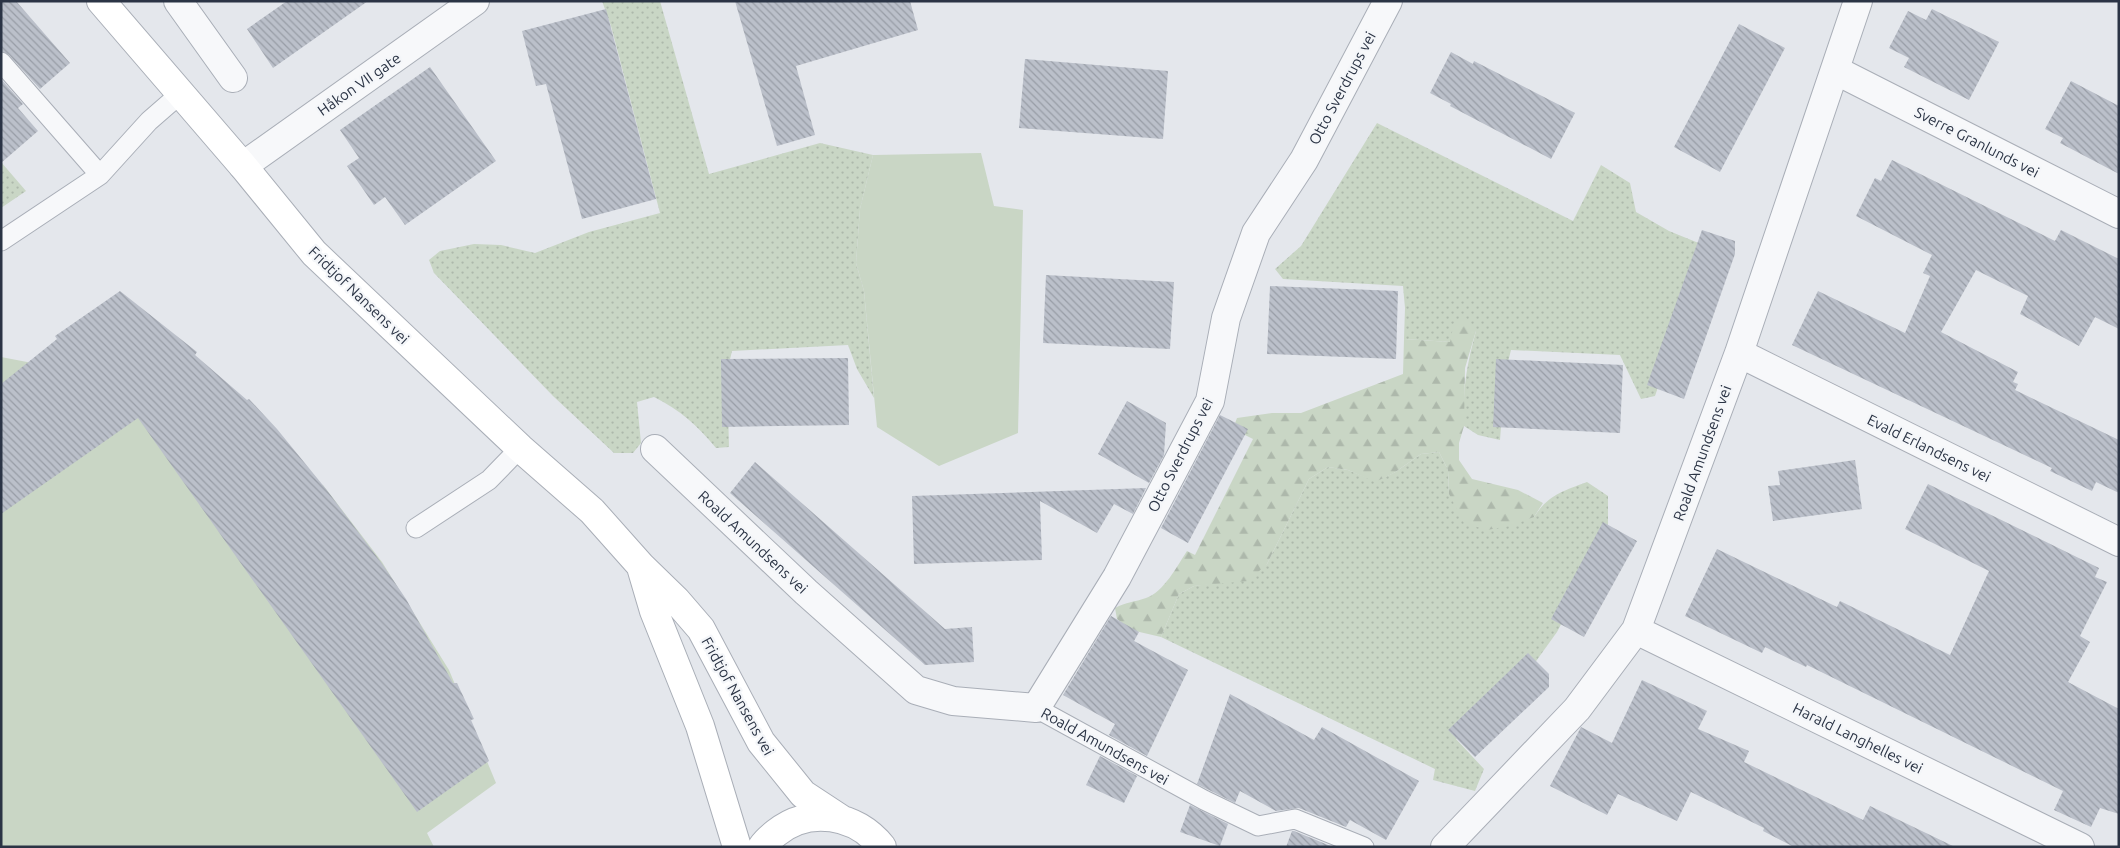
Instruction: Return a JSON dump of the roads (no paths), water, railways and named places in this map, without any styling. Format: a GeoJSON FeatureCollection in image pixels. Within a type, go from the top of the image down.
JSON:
{"type":"FeatureCollection","features":[{"type":"Feature","properties":{"kind":"street","name":"Fridtjof Nansens vei"},"geometry":{"type":"LineString","coordinates":[[101,1],[243,166],[314,252],[520,448],[592,511],[641,566],[676,600],[701,629],[761,742],[803,794],[841,819]]}},
{"type":"Feature","properties":{"kind":"street"},"geometry":{"type":"LineString","coordinates":[[178,1],[233,78]]}},
{"type":"Feature","properties":{"kind":"street","name":"Håkon VII gate"},"geometry":{"type":"LineString","coordinates":[[243,166],[475,1]]}},
{"type":"Feature","properties":{"kind":"street","name":"Otto Sverdrups vei"},"geometry":{"type":"LineString","coordinates":[[1036,708],[1117,577],[1210,401],[1226,318],[1256,233],[1304,160],[1388,1]]}},
{"type":"Feature","properties":{"kind":"street","name":"Roald Amundsens vei"},"geometry":{"type":"LineString","coordinates":[[1445,847],[1577,709],[1636,630],[1739,353],[1858,1]]}},
{"type":"Feature","properties":{"kind":"street","name":"Sverre Granlunds vei"},"geometry":{"type":"LineString","coordinates":[[1835,70],[2119,214]]}},
{"type":"Feature","properties":{"kind":"street","name":"Evald Erlandsens vei"},"geometry":{"type":"LineString","coordinates":[[1739,353],[2119,542]]}},
{"type":"Feature","properties":{"kind":"street","name":"Roald Amundsens vei"},"geometry":{"type":"LineString","coordinates":[[655,449],[806,592],[916,690],[952,701],[1036,708]]}},
{"type":"Feature","properties":{"kind":"street","name":"Fridtjof Nansens vei"},"geometry":{"type":"LineString","coordinates":[[641,566],[654,611],[700,726],[737,847]]}},
{"type":"Feature","properties":{"kind":"street","name":"Harald Langhelles vei"},"geometry":{"type":"LineString","coordinates":[[1636,630],[2080,847]]}},
{"type":"Feature","properties":{"kind":"street"},"geometry":{"type":"LineString","coordinates":[[762,847],[785,826],[807,818],[830,816],[853,823],[873,835],[884,845]]}},
{"type":"Feature","properties":{"kind":"lane"},"geometry":{"type":"LineString","coordinates":[[1,62],[100,175]]}},
{"type":"Feature","properties":{"kind":"lane"},"geometry":{"type":"LineString","coordinates":[[1,241],[100,175],[149,121],[180,94]]}},
{"type":"Feature","properties":{"kind":"lane"},"geometry":{"type":"LineString","coordinates":[[416,528],[489,480],[520,448]]}},
{"type":"Feature","properties":{"kind":"lane","name":"Roald Amundsens vei"},"geometry":{"type":"LineString","coordinates":[[1036,708],[1204,800],[1258,826],[1296,819],[1364,847]]}}]}
